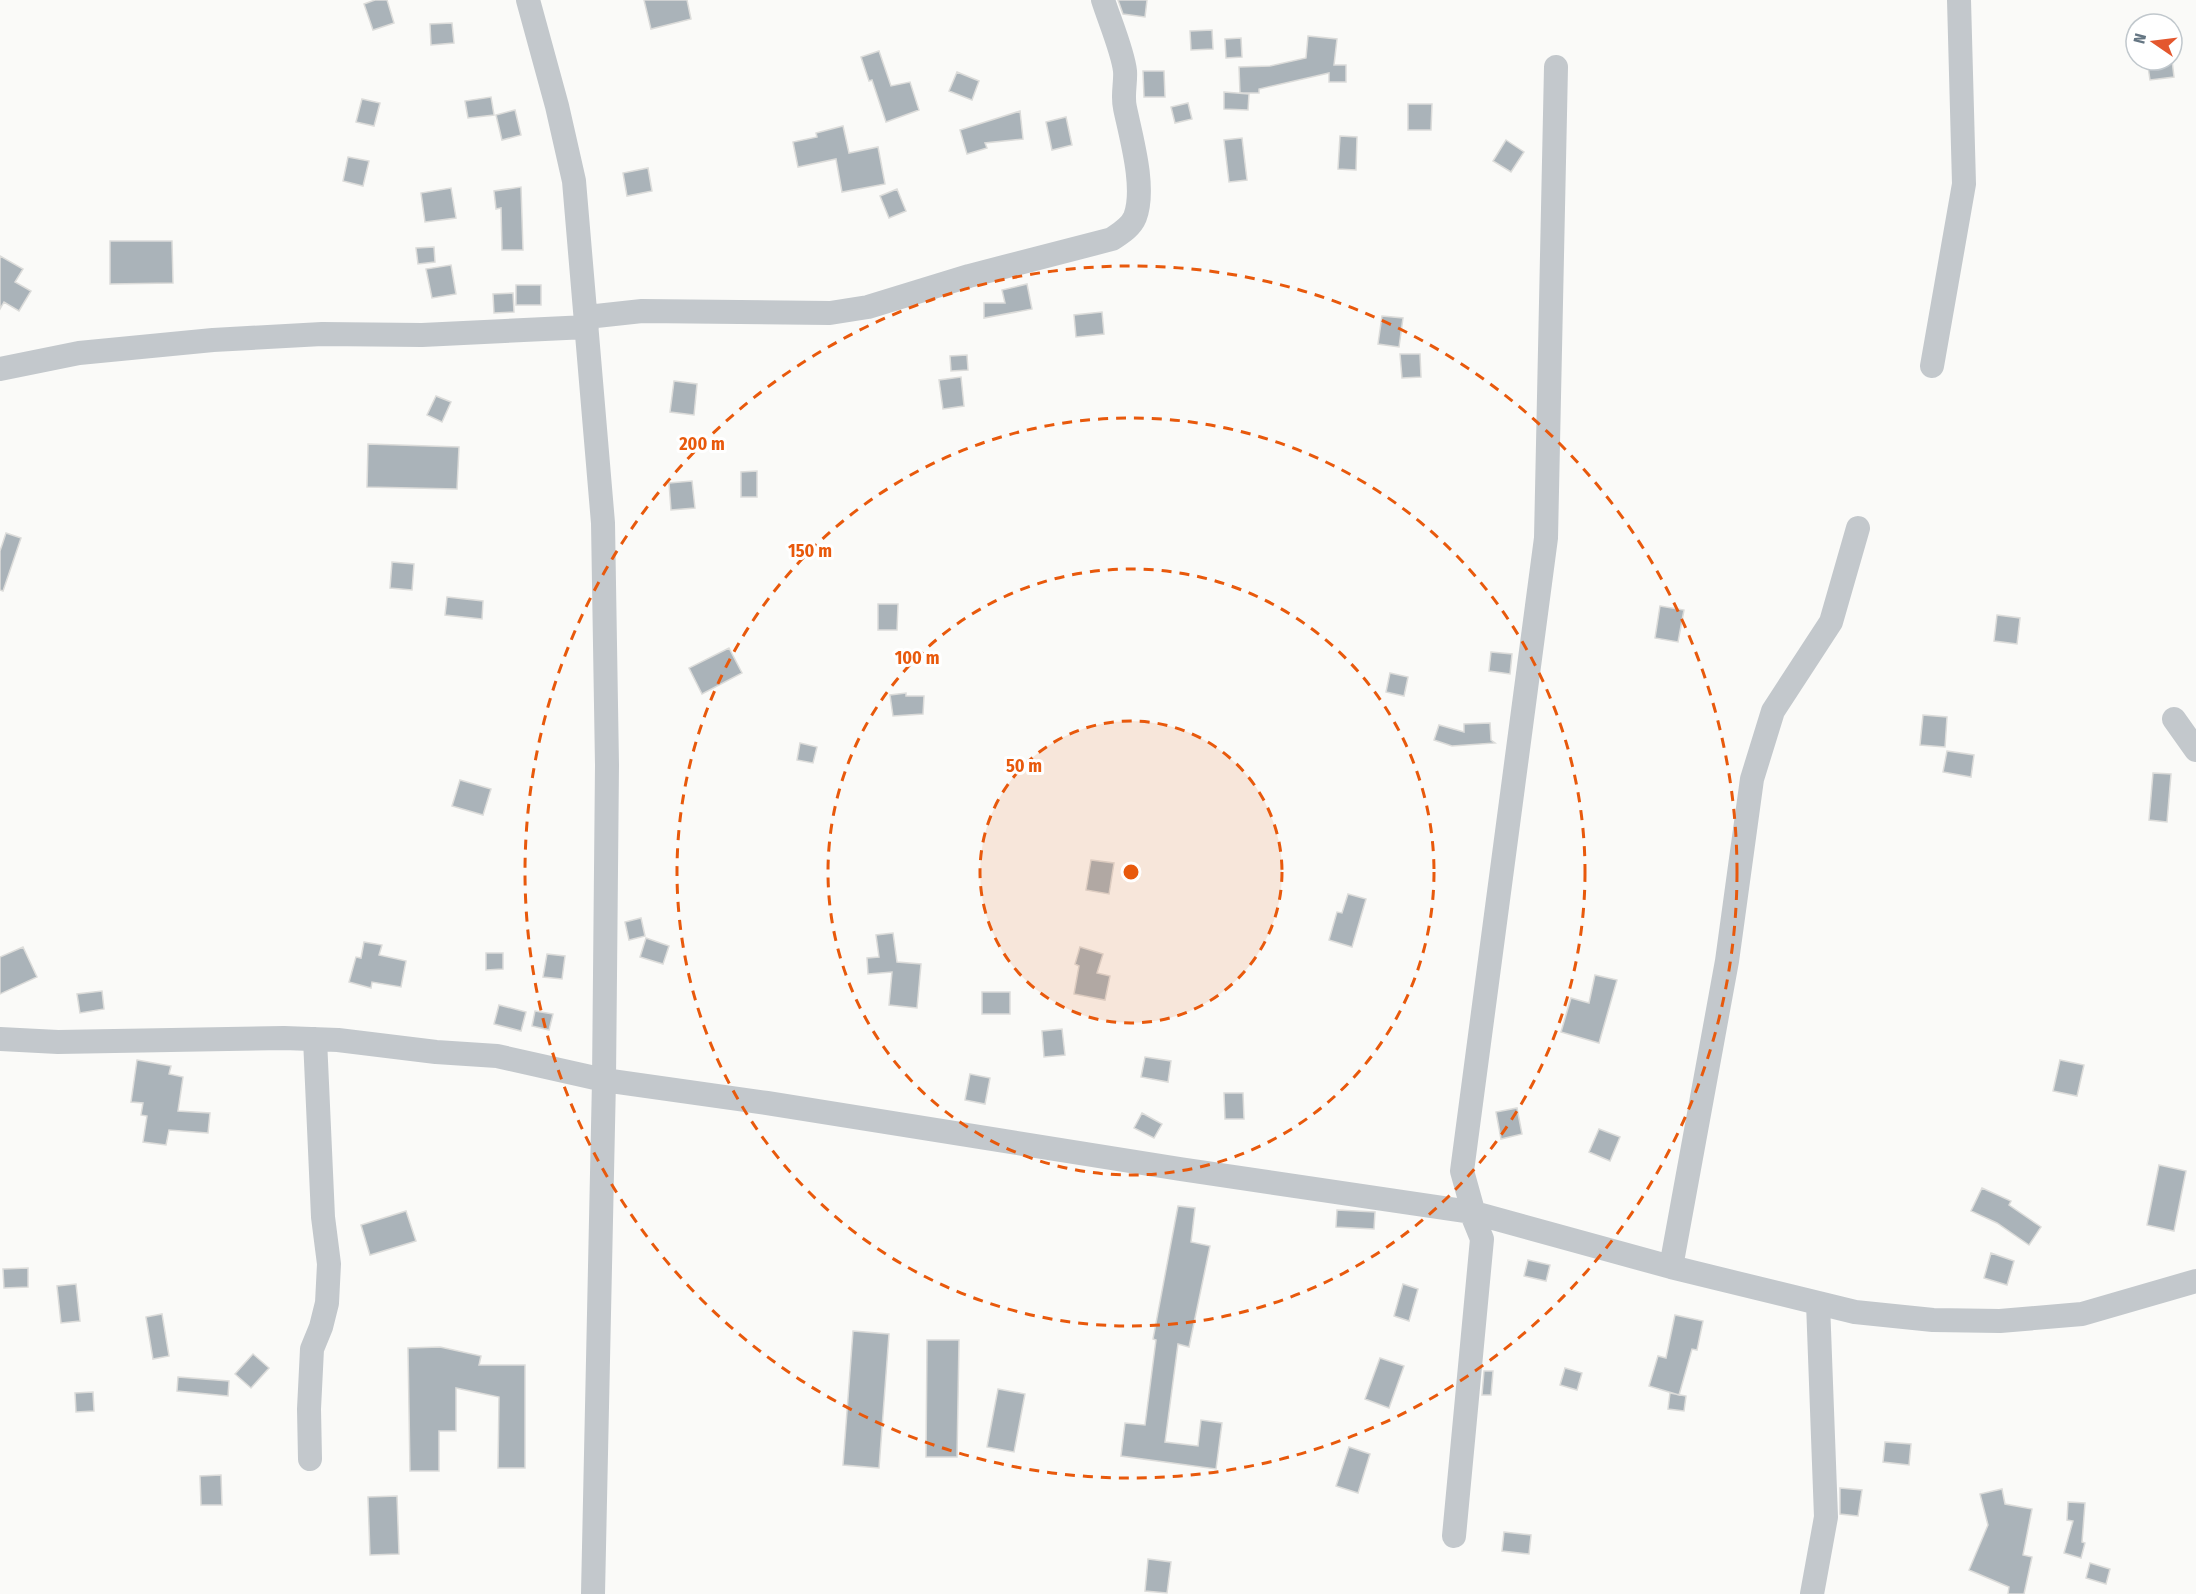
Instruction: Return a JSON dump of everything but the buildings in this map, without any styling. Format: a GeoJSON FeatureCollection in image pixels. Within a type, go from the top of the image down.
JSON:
{"type":"FeatureCollection","features":[{"type":"Feature","properties":{"kind":"street"},"geometry":{"type":"LineString","coordinates":[[528,0],[557,106],[574,182],[603,535],[607,765],[604,1080],[593,1594]]}},
{"type":"Feature","properties":{"kind":"street"},"geometry":{"type":"LineString","coordinates":[[0,369],[80,353],[213,340],[322,334],[422,335],[587,322],[642,311],[830,313],[868,306],[969,276],[1112,239],[1128,227],[1134,219],[1137,210],[1137,176],[1135,146],[1124,101],[1125,70],[1103,0]]}},
{"type":"Feature","properties":{"kind":"street"},"geometry":{"type":"LineString","coordinates":[[1932,366],[1964,184],[1959,0]]}},
{"type":"Feature","properties":{"kind":"street"},"geometry":{"type":"LineString","coordinates":[[1454,1536],[1482,1239],[1471,1212],[1472,1207],[1462,1171],[1546,537],[1556,67]]}},
{"type":"Feature","properties":{"kind":"street"},"geometry":{"type":"LineString","coordinates":[[1671,1266],[1727,961],[1752,779],[1773,711],[1831,622],[1858,528]]}},
{"type":"Feature","properties":{"kind":"street"},"geometry":{"type":"LineString","coordinates":[[2174,719],[2196,750]]}},
{"type":"Feature","properties":{"kind":"street"},"geometry":{"type":"LineString","coordinates":[[0,1039],[58,1042],[315,1039],[497,1056],[604,1080],[1471,1212],[1671,1266],[1855,1312],[1933,1320],[2000,1321],[2082,1314],[2196,1281]]}},
{"type":"Feature","properties":{"kind":"street"},"geometry":{"type":"LineString","coordinates":[[310,1459],[309,1409],[312,1349],[327,1303],[329,1264],[323,1217],[315,1039]]}},
{"type":"Feature","properties":{"kind":"street"},"geometry":{"type":"LineString","coordinates":[[1812,1594],[1826,1517],[1818,1303]]}}]}
